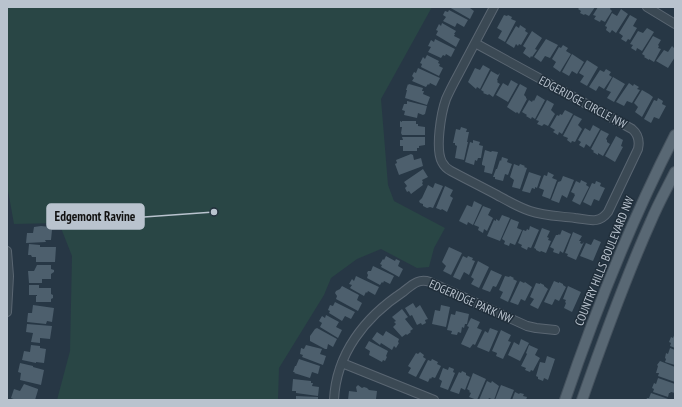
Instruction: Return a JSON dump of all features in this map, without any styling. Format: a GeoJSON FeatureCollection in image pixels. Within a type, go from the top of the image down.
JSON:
{"type":"FeatureCollection","features":[{"type":"Feature","properties":{"kind":"main road","name":"COUNTRY HILLS BOULEVARD NW"},"geometry":{"type":"LineString","coordinates":[[565,400],[614,266],[675,135]]}},
{"type":"Feature","properties":{"kind":"main road"},"geometry":{"type":"LineString","coordinates":[[582,400],[631,268],[675,172]]}},
{"type":"Feature","properties":{"kind":"street","name":"EDGERIDGE CIRCLE NW"},"geometry":{"type":"LineString","coordinates":[[475,43],[635,132],[639,141],[638,149],[608,212],[601,219],[590,221],[530,212],[451,171],[442,163],[439,144],[442,114],[446,100],[454,82],[494,7]]}},
{"type":"Feature","properties":{"kind":"street"},"geometry":{"type":"LineString","coordinates":[[647,7],[675,24]]}},
{"type":"Feature","properties":{"kind":"street"},"geometry":{"type":"LineString","coordinates":[[7,251],[9,276],[7,312]]}},
{"type":"Feature","properties":{"kind":"street","name":"EDGERIDGE PARK NW"},"geometry":{"type":"LineString","coordinates":[[334,400],[336,380],[342,362],[352,342],[366,323],[381,308],[421,280],[430,282],[527,326],[555,330]]}},
{"type":"Feature","properties":{"kind":"street"},"geometry":{"type":"LineString","coordinates":[[342,362],[434,400]]}},
{"type":"Feature","properties":{"kind":"green space"},"geometry":{"type":"Polygon","coordinates":[[[7,7],[432,7],[381,99],[388,185],[394,201],[445,228],[434,248],[429,267],[417,268],[381,249],[357,259],[331,278],[324,295],[279,368],[278,400],[57,400],[70,351],[72,256],[59,223],[14,224],[7,185],[7,7]]]}},
{"type":"Feature","properties":{"kind":"building"},"geometry":{"type":"Polygon","coordinates":[[[449,7],[470,7],[474,11],[470,19],[449,7]]]}},
{"type":"Feature","properties":{"kind":"building"},"geometry":{"type":"Polygon","coordinates":[[[580,7],[595,7],[589,16],[580,13],[581,11],[578,9],[580,7]]]}},
{"type":"Feature","properties":{"kind":"building"},"geometry":{"type":"Polygon","coordinates":[[[598,7],[611,7],[610,9],[612,11],[605,22],[601,20],[600,22],[594,19],[596,16],[593,15],[598,7]]]}},
{"type":"Feature","properties":{"kind":"building"},"geometry":{"type":"Polygon","coordinates":[[[621,9],[628,14],[616,33],[612,30],[610,33],[606,30],[607,27],[605,26],[612,13],[617,16],[621,9]]]}},
{"type":"Feature","properties":{"kind":"building"},"geometry":{"type":"Polygon","coordinates":[[[449,10],[468,20],[464,27],[457,23],[455,27],[443,21],[446,17],[443,15],[445,11],[448,12],[449,10]]]}},
{"type":"Feature","properties":{"kind":"building"},"geometry":{"type":"Polygon","coordinates":[[[504,15],[512,17],[511,19],[516,21],[505,42],[498,38],[502,31],[497,28],[504,15]]]}},
{"type":"Feature","properties":{"kind":"building"},"geometry":{"type":"Polygon","coordinates":[[[630,15],[637,19],[633,26],[637,28],[630,40],[628,39],[626,42],[621,39],[623,36],[619,33],[630,15]]]}},
{"type":"Feature","properties":{"kind":"building"},"geometry":{"type":"Polygon","coordinates":[[[442,23],[456,31],[454,36],[460,39],[456,47],[436,35],[438,31],[436,30],[439,24],[441,26],[442,23]]]}},
{"type":"Feature","properties":{"kind":"building"},"geometry":{"type":"Polygon","coordinates":[[[520,25],[526,29],[525,31],[528,33],[521,45],[519,44],[518,46],[516,44],[514,48],[506,43],[516,26],[519,28],[520,25]]]}},
{"type":"Feature","properties":{"kind":"building"},"geometry":{"type":"Polygon","coordinates":[[[647,28],[654,32],[642,51],[637,48],[636,51],[631,48],[633,45],[630,44],[638,31],[643,33],[647,28]]]}},
{"type":"Feature","properties":{"kind":"building"},"geometry":{"type":"Polygon","coordinates":[[[532,31],[542,38],[535,49],[537,50],[530,58],[523,53],[526,48],[523,46],[532,31]]]}},
{"type":"Feature","properties":{"kind":"building"},"geometry":{"type":"Polygon","coordinates":[[[653,36],[661,40],[658,48],[661,49],[654,62],[644,57],[645,56],[642,54],[653,36]]]}},
{"type":"Feature","properties":{"kind":"building"},"geometry":{"type":"Polygon","coordinates":[[[435,39],[455,49],[451,57],[446,54],[441,58],[428,52],[431,47],[428,46],[431,40],[434,42],[435,39]]]}},
{"type":"Feature","properties":{"kind":"building"},"geometry":{"type":"Polygon","coordinates":[[[546,39],[558,45],[550,58],[545,56],[541,62],[534,57],[546,39]]]}},
{"type":"Feature","properties":{"kind":"building"},"geometry":{"type":"Polygon","coordinates":[[[563,45],[568,48],[566,51],[571,54],[560,72],[553,67],[556,62],[552,59],[559,47],[561,48],[563,45]]]}},
{"type":"Feature","properties":{"kind":"building"},"geometry":{"type":"Polygon","coordinates":[[[672,46],[675,49],[675,57],[668,68],[656,61],[664,50],[668,52],[672,46]]]}},
{"type":"Feature","properties":{"kind":"building"},"geometry":{"type":"Polygon","coordinates":[[[572,54],[584,62],[577,74],[572,71],[569,76],[562,72],[572,54]]]}},
{"type":"Feature","properties":{"kind":"building"},"geometry":{"type":"Polygon","coordinates":[[[427,55],[439,61],[439,66],[443,68],[439,76],[421,67],[422,64],[420,63],[423,57],[425,59],[427,55]]]}},
{"type":"Feature","properties":{"kind":"building"},"geometry":{"type":"Polygon","coordinates":[[[587,60],[598,67],[587,86],[580,82],[584,76],[579,73],[587,60]]]}},
{"type":"Feature","properties":{"kind":"building"},"geometry":{"type":"Polygon","coordinates":[[[483,65],[490,69],[480,89],[477,87],[476,89],[468,82],[475,68],[480,70],[483,65]]]}},
{"type":"Feature","properties":{"kind":"building"},"geometry":{"type":"Polygon","coordinates":[[[418,68],[440,78],[436,86],[430,83],[426,87],[412,81],[414,78],[412,76],[414,72],[416,73],[418,68]]]}},
{"type":"Feature","properties":{"kind":"building"},"geometry":{"type":"Polygon","coordinates":[[[606,69],[611,72],[609,75],[612,77],[604,89],[599,86],[596,91],[589,87],[600,70],[604,72],[606,69]]]}},
{"type":"Feature","properties":{"kind":"building"},"geometry":{"type":"Polygon","coordinates":[[[491,71],[498,75],[500,73],[497,82],[500,84],[493,97],[489,94],[483,93],[484,92],[481,90],[491,71]]]}},
{"type":"Feature","properties":{"kind":"building"},"geometry":{"type":"Polygon","coordinates":[[[613,77],[625,84],[614,102],[607,98],[611,92],[606,90],[613,77]]]}},
{"type":"Feature","properties":{"kind":"building"},"geometry":{"type":"Polygon","coordinates":[[[511,80],[518,84],[508,102],[496,95],[503,83],[508,86],[511,80]]]}},
{"type":"Feature","properties":{"kind":"building"},"geometry":{"type":"Polygon","coordinates":[[[629,83],[633,86],[634,84],[639,87],[637,89],[640,90],[632,103],[627,101],[624,106],[616,102],[629,83]]]}},
{"type":"Feature","properties":{"kind":"building"},"geometry":{"type":"Polygon","coordinates":[[[408,84],[423,88],[423,94],[430,97],[427,105],[405,98],[408,84]]]}},
{"type":"Feature","properties":{"kind":"building"},"geometry":{"type":"Polygon","coordinates":[[[520,84],[527,88],[524,95],[527,99],[519,114],[507,107],[520,84]]]}},
{"type":"Feature","properties":{"kind":"building"},"geometry":{"type":"Polygon","coordinates":[[[642,90],[653,97],[642,117],[635,112],[638,107],[634,103],[642,90]]]}},
{"type":"Feature","properties":{"kind":"building"},"geometry":{"type":"Polygon","coordinates":[[[537,95],[545,100],[535,119],[532,117],[531,119],[522,112],[529,100],[532,102],[533,100],[534,101],[537,95]]]}},
{"type":"Feature","properties":{"kind":"building"},"geometry":{"type":"Polygon","coordinates":[[[658,98],[663,101],[662,104],[666,106],[659,119],[654,117],[651,123],[644,119],[654,100],[657,101],[658,98]]]}},
{"type":"Feature","properties":{"kind":"building"},"geometry":{"type":"Polygon","coordinates":[[[547,100],[554,104],[551,110],[555,114],[548,126],[544,124],[542,126],[537,124],[539,121],[536,120],[547,100]]]}},
{"type":"Feature","properties":{"kind":"building"},"geometry":{"type":"Polygon","coordinates":[[[407,101],[427,106],[425,114],[423,115],[418,113],[417,118],[404,115],[405,111],[402,110],[404,104],[407,104],[407,101]]]}},
{"type":"Feature","properties":{"kind":"building"},"geometry":{"type":"Polygon","coordinates":[[[565,110],[573,114],[562,134],[559,132],[558,135],[553,132],[555,130],[550,127],[557,115],[562,115],[565,110]]]}},
{"type":"Feature","properties":{"kind":"building"},"geometry":{"type":"Polygon","coordinates":[[[574,115],[582,119],[578,125],[582,129],[575,142],[572,141],[571,143],[567,140],[568,138],[563,136],[574,115]]]}},
{"type":"Feature","properties":{"kind":"building"},"geometry":{"type":"Polygon","coordinates":[[[400,121],[416,121],[418,126],[425,127],[425,135],[402,135],[400,121]]]}},
{"type":"Feature","properties":{"kind":"building"},"geometry":{"type":"Polygon","coordinates":[[[593,125],[600,129],[590,147],[586,144],[584,148],[579,145],[581,142],[578,140],[585,128],[590,131],[593,125]]]}},
{"type":"Feature","properties":{"kind":"building"},"geometry":{"type":"Polygon","coordinates":[[[461,127],[467,129],[466,132],[469,132],[464,160],[455,158],[457,146],[453,143],[456,129],[460,130],[461,127]]]}},
{"type":"Feature","properties":{"kind":"building"},"geometry":{"type":"Polygon","coordinates":[[[601,130],[609,134],[606,139],[610,144],[603,156],[598,153],[598,155],[591,149],[601,130]]]}},
{"type":"Feature","properties":{"kind":"building"},"geometry":{"type":"Polygon","coordinates":[[[616,136],[623,140],[621,146],[623,147],[615,162],[605,156],[616,136]]]}},
{"type":"Feature","properties":{"kind":"building"},"geometry":{"type":"Polygon","coordinates":[[[402,137],[425,137],[425,145],[419,146],[417,151],[403,151],[403,146],[400,146],[400,140],[403,140],[402,137]]]}},
{"type":"Feature","properties":{"kind":"building"},"geometry":{"type":"Polygon","coordinates":[[[473,140],[480,142],[479,145],[483,146],[481,158],[478,158],[477,161],[475,160],[474,165],[465,162],[470,142],[473,143],[473,140]]]}},
{"type":"Feature","properties":{"kind":"building"},"geometry":{"type":"Polygon","coordinates":[[[485,150],[498,152],[492,174],[484,172],[485,166],[482,165],[482,163],[485,150]]]}},
{"type":"Feature","properties":{"kind":"building"},"geometry":{"type":"Polygon","coordinates":[[[411,154],[413,155],[414,160],[421,158],[423,166],[399,175],[395,164],[397,163],[396,160],[411,154]]]}},
{"type":"Feature","properties":{"kind":"building"},"geometry":{"type":"Polygon","coordinates":[[[502,157],[508,159],[507,162],[512,164],[508,175],[505,174],[503,181],[493,177],[502,157]]]}},
{"type":"Feature","properties":{"kind":"building"},"geometry":{"type":"Polygon","coordinates":[[[514,164],[519,166],[520,164],[527,168],[520,189],[512,187],[514,180],[510,177],[514,164]]]}},
{"type":"Feature","properties":{"kind":"building"},"geometry":{"type":"Polygon","coordinates":[[[423,169],[428,177],[422,180],[423,185],[411,194],[409,191],[407,192],[405,188],[407,186],[404,182],[423,169]]]}},
{"type":"Feature","properties":{"kind":"building"},"geometry":{"type":"Polygon","coordinates":[[[529,172],[541,176],[537,188],[532,188],[530,193],[522,191],[529,172]]]}},
{"type":"Feature","properties":{"kind":"building"},"geometry":{"type":"Polygon","coordinates":[[[548,172],[554,175],[552,178],[557,180],[550,199],[542,196],[544,190],[539,188],[544,175],[547,176],[548,172]]]}},
{"type":"Feature","properties":{"kind":"building"},"geometry":{"type":"Polygon","coordinates":[[[563,176],[574,180],[567,198],[562,195],[559,203],[551,200],[558,182],[561,181],[563,176]]]}},
{"type":"Feature","properties":{"kind":"building"},"geometry":{"type":"Polygon","coordinates":[[[581,180],[587,183],[586,185],[589,187],[580,205],[572,201],[575,194],[571,192],[576,181],[580,183],[581,180]]]}},
{"type":"Feature","properties":{"kind":"building"},"geometry":{"type":"Polygon","coordinates":[[[596,181],[601,183],[600,186],[605,188],[599,201],[594,199],[591,206],[583,202],[592,183],[595,184],[596,181]]]}},
{"type":"Feature","properties":{"kind":"building"},"geometry":{"type":"Polygon","coordinates":[[[435,183],[443,186],[433,208],[427,208],[419,201],[428,185],[433,188],[435,183]]]}},
{"type":"Feature","properties":{"kind":"building"},"geometry":{"type":"Polygon","coordinates":[[[445,186],[453,190],[450,196],[453,198],[447,212],[436,208],[445,186]]]}},
{"type":"Feature","properties":{"kind":"building"},"geometry":{"type":"Polygon","coordinates":[[[474,201],[482,205],[473,225],[468,222],[467,225],[459,221],[467,205],[472,207],[474,201]]]}},
{"type":"Feature","properties":{"kind":"building"},"geometry":{"type":"Polygon","coordinates":[[[483,206],[491,209],[488,215],[493,218],[487,231],[484,229],[483,233],[478,230],[479,227],[474,225],[483,206]]]}},
{"type":"Feature","properties":{"kind":"building"},"geometry":{"type":"Polygon","coordinates":[[[502,215],[510,218],[500,241],[487,236],[494,220],[496,221],[496,219],[499,221],[502,215]]]}},
{"type":"Feature","properties":{"kind":"building"},"geometry":{"type":"Polygon","coordinates":[[[511,219],[519,222],[517,228],[522,230],[515,245],[510,243],[509,246],[504,244],[505,241],[502,239],[511,219]]]}},
{"type":"Feature","properties":{"kind":"building"},"geometry":{"type":"Polygon","coordinates":[[[530,226],[539,230],[531,248],[528,247],[527,250],[521,247],[522,245],[518,243],[523,230],[529,230],[530,226]]]}},
{"type":"Feature","properties":{"kind":"building"},"geometry":{"type":"Polygon","coordinates":[[[34,227],[50,227],[50,230],[52,230],[51,240],[45,240],[46,242],[26,243],[27,233],[33,233],[34,227]]]}},
{"type":"Feature","properties":{"kind":"building"},"geometry":{"type":"Polygon","coordinates":[[[542,228],[550,231],[547,237],[549,238],[548,240],[551,241],[546,253],[540,252],[534,248],[542,228]]]}},
{"type":"Feature","properties":{"kind":"building"},"geometry":{"type":"Polygon","coordinates":[[[562,230],[571,234],[563,253],[560,251],[559,254],[553,252],[554,249],[550,247],[556,235],[560,235],[562,230]]]}},
{"type":"Feature","properties":{"kind":"building"},"geometry":{"type":"Polygon","coordinates":[[[573,232],[582,236],[579,241],[581,241],[580,243],[582,244],[584,242],[576,260],[567,256],[568,254],[565,253],[573,232]]]}},
{"type":"Feature","properties":{"kind":"building"},"geometry":{"type":"Polygon","coordinates":[[[594,239],[601,242],[593,261],[580,256],[586,243],[591,245],[594,239]]]}},
{"type":"Feature","properties":{"kind":"building"},"geometry":{"type":"Polygon","coordinates":[[[29,244],[40,245],[40,247],[56,247],[55,262],[36,262],[36,257],[28,255],[29,244]]]}},
{"type":"Feature","properties":{"kind":"building"},"geometry":{"type":"Polygon","coordinates":[[[449,247],[462,253],[451,275],[443,271],[446,266],[442,262],[449,247]]]}},
{"type":"Feature","properties":{"kind":"building"},"geometry":{"type":"Polygon","coordinates":[[[386,256],[395,261],[396,259],[400,261],[398,266],[403,269],[399,277],[381,267],[382,265],[380,264],[386,256]]]}},
{"type":"Feature","properties":{"kind":"building"},"geometry":{"type":"Polygon","coordinates":[[[463,256],[473,258],[472,260],[475,261],[469,275],[464,272],[460,280],[453,277],[463,256]]]}},
{"type":"Feature","properties":{"kind":"building"},"geometry":{"type":"Polygon","coordinates":[[[478,261],[489,267],[479,288],[471,284],[474,279],[471,277],[478,261]]]}},
{"type":"Feature","properties":{"kind":"building"},"geometry":{"type":"Polygon","coordinates":[[[37,265],[51,265],[51,269],[54,270],[54,272],[51,274],[51,279],[42,279],[42,283],[29,283],[28,271],[34,271],[37,265]]]}},
{"type":"Feature","properties":{"kind":"building"},"geometry":{"type":"Polygon","coordinates":[[[373,266],[394,276],[390,284],[384,281],[380,285],[367,278],[368,271],[371,271],[373,266]]]}},
{"type":"Feature","properties":{"kind":"building"},"geometry":{"type":"Polygon","coordinates":[[[491,270],[502,275],[496,287],[493,286],[490,292],[482,289],[491,270]]]}},
{"type":"Feature","properties":{"kind":"building"},"geometry":{"type":"Polygon","coordinates":[[[356,276],[379,287],[375,295],[368,291],[364,296],[350,288],[352,285],[349,284],[352,279],[354,281],[356,276]]]}},
{"type":"Feature","properties":{"kind":"building"},"geometry":{"type":"Polygon","coordinates":[[[505,276],[510,276],[517,281],[508,302],[500,298],[503,292],[499,290],[505,276]]]}},
{"type":"Feature","properties":{"kind":"building"},"geometry":{"type":"Polygon","coordinates":[[[520,281],[525,282],[532,287],[525,301],[521,299],[518,305],[510,302],[520,281]]]}},
{"type":"Feature","properties":{"kind":"building"},"geometry":{"type":"Polygon","coordinates":[[[554,281],[563,284],[566,287],[559,301],[555,299],[552,305],[544,302],[554,281]]]}},
{"type":"Feature","properties":{"kind":"building"},"geometry":{"type":"Polygon","coordinates":[[[536,283],[544,285],[548,289],[538,309],[530,305],[534,299],[530,297],[536,283]]]}},
{"type":"Feature","properties":{"kind":"building"},"geometry":{"type":"Polygon","coordinates":[[[29,285],[39,285],[39,288],[51,288],[53,298],[51,299],[51,302],[36,302],[37,295],[29,295],[29,285]]]}},
{"type":"Feature","properties":{"kind":"building"},"geometry":{"type":"Polygon","coordinates":[[[342,286],[359,295],[357,300],[362,303],[358,311],[336,299],[337,296],[335,293],[342,286]]]}},
{"type":"Feature","properties":{"kind":"building"},"geometry":{"type":"Polygon","coordinates":[[[568,286],[581,292],[572,312],[564,308],[566,300],[563,299],[568,286]]]}},
{"type":"Feature","properties":{"kind":"building"},"geometry":{"type":"Polygon","coordinates":[[[335,302],[355,312],[351,319],[345,316],[342,321],[329,313],[330,311],[328,310],[330,305],[333,306],[335,302]]]}},
{"type":"Feature","properties":{"kind":"building"},"geometry":{"type":"Polygon","coordinates":[[[413,303],[416,308],[420,305],[428,319],[425,320],[426,323],[417,325],[412,315],[410,316],[405,308],[413,303]]]}},
{"type":"Feature","properties":{"kind":"building"},"geometry":{"type":"Polygon","coordinates":[[[33,305],[54,308],[52,322],[47,321],[46,324],[27,322],[28,313],[32,313],[33,305]]]}},
{"type":"Feature","properties":{"kind":"building"},"geometry":{"type":"Polygon","coordinates":[[[441,305],[450,307],[446,327],[432,324],[435,310],[440,311],[441,305]]]}},
{"type":"Feature","properties":{"kind":"building"},"geometry":{"type":"Polygon","coordinates":[[[402,309],[408,317],[405,319],[413,329],[407,335],[406,334],[402,337],[393,327],[396,324],[394,322],[396,321],[392,317],[402,309]]]}},
{"type":"Feature","properties":{"kind":"building"},"geometry":{"type":"Polygon","coordinates":[[[456,311],[469,314],[467,324],[465,324],[464,328],[462,327],[461,333],[458,332],[457,335],[451,334],[452,331],[447,330],[451,314],[455,315],[456,311]]]}},
{"type":"Feature","properties":{"kind":"building"},"geometry":{"type":"Polygon","coordinates":[[[326,315],[339,322],[336,327],[342,330],[338,338],[320,327],[322,323],[319,321],[322,316],[325,318],[326,315]]]}},
{"type":"Feature","properties":{"kind":"building"},"geometry":{"type":"Polygon","coordinates":[[[471,318],[480,322],[477,328],[482,330],[475,345],[473,344],[470,348],[461,344],[469,327],[467,326],[471,318]]]}},
{"type":"Feature","properties":{"kind":"building"},"geometry":{"type":"Polygon","coordinates":[[[27,324],[52,326],[50,339],[40,338],[40,343],[31,342],[33,333],[26,332],[27,324]]]}},
{"type":"Feature","properties":{"kind":"building"},"geometry":{"type":"Polygon","coordinates":[[[317,328],[337,339],[333,347],[328,344],[327,349],[325,349],[310,341],[310,336],[317,328]]]}},
{"type":"Feature","properties":{"kind":"building"},"geometry":{"type":"Polygon","coordinates":[[[490,328],[498,331],[489,352],[477,347],[485,331],[488,333],[490,328]]]}},
{"type":"Feature","properties":{"kind":"building"},"geometry":{"type":"Polygon","coordinates":[[[501,330],[511,335],[508,341],[511,342],[503,359],[496,356],[497,353],[492,351],[501,330]]]}},
{"type":"Feature","properties":{"kind":"building"},"geometry":{"type":"Polygon","coordinates":[[[386,331],[399,339],[399,343],[396,348],[394,346],[392,350],[381,343],[380,345],[372,339],[377,332],[383,336],[386,331]]]}},
{"type":"Feature","properties":{"kind":"building"},"geometry":{"type":"Polygon","coordinates":[[[675,333],[675,348],[670,346],[671,343],[669,342],[675,333]]]}},
{"type":"Feature","properties":{"kind":"building"},"geometry":{"type":"Polygon","coordinates":[[[521,339],[529,343],[520,361],[508,355],[514,342],[519,345],[521,339]]]}},
{"type":"Feature","properties":{"kind":"building"},"geometry":{"type":"Polygon","coordinates":[[[369,341],[388,351],[385,361],[383,360],[382,362],[369,355],[370,351],[365,348],[369,341]]]}},
{"type":"Feature","properties":{"kind":"building"},"geometry":{"type":"Polygon","coordinates":[[[31,345],[40,346],[40,348],[46,349],[44,363],[22,360],[24,351],[30,352],[31,345]]]}},
{"type":"Feature","properties":{"kind":"building"},"geometry":{"type":"Polygon","coordinates":[[[306,345],[322,349],[320,354],[326,356],[323,365],[302,357],[303,355],[300,354],[301,348],[304,349],[306,345]]]}},
{"type":"Feature","properties":{"kind":"building"},"geometry":{"type":"Polygon","coordinates":[[[529,345],[538,349],[535,355],[540,358],[533,371],[531,370],[530,372],[521,366],[527,354],[529,345]]]}},
{"type":"Feature","properties":{"kind":"building"},"geometry":{"type":"Polygon","coordinates":[[[670,348],[675,350],[675,365],[665,362],[666,353],[668,354],[670,348]]]}},
{"type":"Feature","properties":{"kind":"building"},"geometry":{"type":"Polygon","coordinates":[[[420,352],[426,359],[416,377],[408,373],[411,368],[408,366],[416,353],[418,354],[420,352]]]}},
{"type":"Feature","properties":{"kind":"building"},"geometry":{"type":"Polygon","coordinates":[[[547,356],[555,359],[548,380],[544,378],[543,381],[538,379],[536,376],[540,362],[545,363],[547,356]]]}},
{"type":"Feature","properties":{"kind":"building"},"geometry":{"type":"Polygon","coordinates":[[[299,359],[320,366],[318,374],[312,372],[310,378],[294,373],[295,366],[299,359]]]}},
{"type":"Feature","properties":{"kind":"building"},"geometry":{"type":"Polygon","coordinates":[[[432,359],[438,362],[437,364],[441,366],[435,378],[430,378],[428,382],[419,378],[428,360],[431,361],[432,359]]]}},
{"type":"Feature","properties":{"kind":"building"},"geometry":{"type":"Polygon","coordinates":[[[660,361],[675,367],[675,382],[658,376],[659,373],[656,373],[657,365],[660,361]]]}},
{"type":"Feature","properties":{"kind":"building"},"geometry":{"type":"Polygon","coordinates":[[[20,363],[44,370],[41,385],[20,380],[21,373],[18,372],[20,363]]]}},
{"type":"Feature","properties":{"kind":"building"},"geometry":{"type":"Polygon","coordinates":[[[449,367],[454,369],[453,372],[455,373],[448,390],[440,387],[442,381],[439,379],[443,368],[448,370],[449,367]]]}},
{"type":"Feature","properties":{"kind":"building"},"geometry":{"type":"Polygon","coordinates":[[[462,371],[470,377],[465,390],[461,388],[459,394],[450,391],[459,372],[461,373],[462,371]]]}},
{"type":"Feature","properties":{"kind":"building"},"geometry":{"type":"Polygon","coordinates":[[[473,373],[486,379],[477,400],[469,397],[471,393],[467,389],[473,373]]]}},
{"type":"Feature","properties":{"kind":"building"},"geometry":{"type":"Polygon","coordinates":[[[658,378],[675,384],[675,393],[669,393],[668,397],[653,392],[654,389],[652,388],[654,383],[656,384],[658,378]]]}},
{"type":"Feature","properties":{"kind":"building"},"geometry":{"type":"Polygon","coordinates":[[[293,379],[311,381],[311,383],[313,383],[312,386],[319,387],[318,396],[296,393],[296,391],[292,391],[293,379]]]}},
{"type":"Feature","properties":{"kind":"building"},"geometry":{"type":"Polygon","coordinates":[[[487,381],[491,383],[492,381],[499,386],[494,400],[489,398],[488,400],[479,400],[487,381]]]}},
{"type":"Feature","properties":{"kind":"building"},"geometry":{"type":"Polygon","coordinates":[[[24,384],[38,389],[35,400],[16,400],[11,398],[14,389],[20,391],[24,384]]]}},
{"type":"Feature","properties":{"kind":"building"},"geometry":{"type":"Polygon","coordinates":[[[358,385],[362,388],[364,387],[369,390],[377,391],[376,399],[348,400],[349,391],[357,392],[356,387],[358,385]]]}},
{"type":"Feature","properties":{"kind":"building"},"geometry":{"type":"Polygon","coordinates":[[[501,385],[514,390],[510,400],[495,400],[501,385]]]}},
{"type":"Feature","properties":{"kind":"building"},"geometry":{"type":"Polygon","coordinates":[[[515,392],[524,394],[523,396],[527,397],[526,400],[512,400],[515,392]]]}},
{"type":"Feature","properties":{"kind":"building"},"geometry":{"type":"Polygon","coordinates":[[[651,393],[671,400],[646,400],[649,398],[651,393]]]}},
{"type":"Feature","properties":{"kind":"building"},"geometry":{"type":"Polygon","coordinates":[[[296,396],[318,397],[318,400],[296,400],[296,396]]]}},
{"type":"Feature","properties":{"kind":"place","name":"Edgemont Ravine"},"geometry":{"type":"Point","coordinates":[214,212]}}]}
